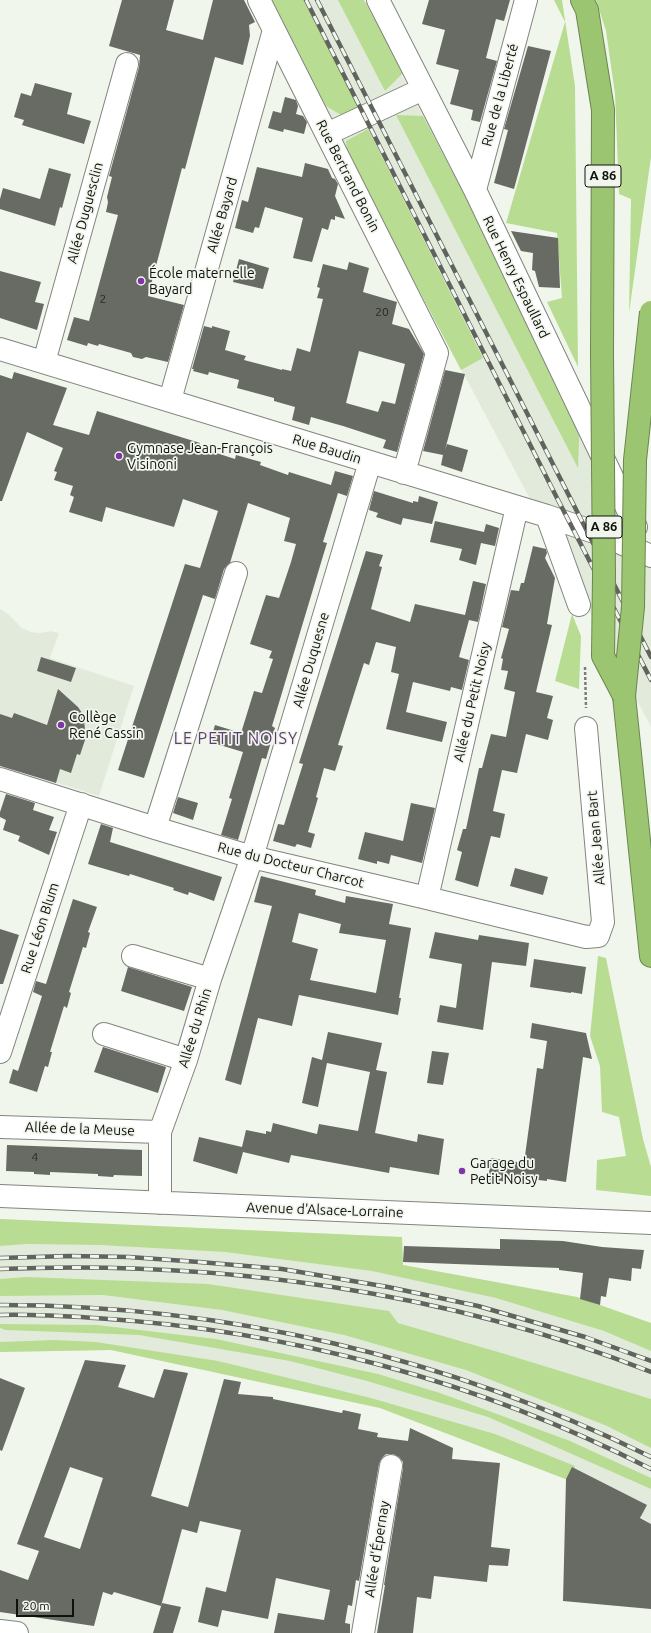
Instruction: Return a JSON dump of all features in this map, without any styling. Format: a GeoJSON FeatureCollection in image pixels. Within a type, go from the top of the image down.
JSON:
{"type":"FeatureCollection","features":[{"type":"Feature","properties":{"kind":"highway","name":"A 86"},"geometry":{"type":"LineString","coordinates":[[582,0],[586,10],[603,110],[603,656],[624,696]]}},
{"type":"Feature","properties":{"kind":"highway"},"geometry":{"type":"LineString","coordinates":[[651,312],[635,460],[633,607],[624,696],[651,956]]}},
{"type":"Feature","properties":{"kind":"street","name":"Rue Bertrand Bonin"},"geometry":{"type":"LineString","coordinates":[[259,0],[437,353],[404,473]]}},
{"type":"Feature","properties":{"kind":"street","name":"Rue Henry Espaullard"},"geometry":{"type":"LineString","coordinates":[[378,0],[475,190],[650,556]]}},
{"type":"Feature","properties":{"kind":"street","name":"Rue de la Liberté"},"geometry":{"type":"LineString","coordinates":[[475,190],[526,0]]}},
{"type":"Feature","properties":{"kind":"street","name":"Allée Bayard"},"geometry":{"type":"LineString","coordinates":[[170,400],[274,30]]}},
{"type":"Feature","properties":{"kind":"street","name":"Allée Duguesclin"},"geometry":{"type":"LineString","coordinates":[[44,362],[126,64]]}},
{"type":"Feature","properties":{"kind":"street"},"geometry":{"type":"LineString","coordinates":[[327,134],[423,89]]}},
{"type":"Feature","properties":{"kind":"street","name":"Rue Baudin"},"geometry":{"type":"LineString","coordinates":[[0,349],[547,516],[597,533],[650,556]]}},
{"type":"Feature","properties":{"kind":"street","name":"Allée Duquesne"},"geometry":{"type":"LineString","coordinates":[[252,857],[370,462]]}},
{"type":"Feature","properties":{"kind":"street","name":"Allée du Petit Noisy"},"geometry":{"type":"LineString","coordinates":[[427,898],[517,507]]}},
{"type":"Feature","properties":{"kind":"street"},"geometry":{"type":"LineString","coordinates":[[547,516],[579,605]]}},
{"type":"Feature","properties":{"kind":"street"},"geometry":{"type":"LineString","coordinates":[[155,828],[236,573]]}},
{"type":"Feature","properties":{"kind":"street","name":"Allée Jean Bart"},"geometry":{"type":"LineString","coordinates":[[586,728],[603,922],[598,936],[586,937]]}},
{"type":"Feature","properties":{"kind":"street","name":"Rue du Docteur Charcot"},"geometry":{"type":"LineString","coordinates":[[0,779],[252,857],[586,937]]}},
{"type":"Feature","properties":{"kind":"street","name":"Rue Léon Blum"},"geometry":{"type":"LineString","coordinates":[[0,1052],[81,804]]}},
{"type":"Feature","properties":{"kind":"street","name":"Allée du Rhin"},"geometry":{"type":"LineString","coordinates":[[160,1203],[160,1132],[186,1060],[210,979],[252,857]]}},
{"type":"Feature","properties":{"kind":"street"},"geometry":{"type":"LineString","coordinates":[[133,956],[210,979]]}},
{"type":"Feature","properties":{"kind":"street"},"geometry":{"type":"LineString","coordinates":[[104,1034],[186,1060]]}},
{"type":"Feature","properties":{"kind":"street","name":"Allée de la Meuse"},"geometry":{"type":"LineString","coordinates":[[0,1127],[160,1132]]}},
{"type":"Feature","properties":{"kind":"street","name":"Avenue d'Alsace-Lorraine"},"geometry":{"type":"LineString","coordinates":[[0,1196],[651,1223]]}},
{"type":"Feature","properties":{"kind":"street","name":"Allée d'Épernay"},"geometry":{"type":"LineString","coordinates":[[363,1633],[391,1466]]}},
{"type":"Feature","properties":{"kind":"street"},"geometry":{"type":"LineString","coordinates":[[0,1631],[17,1633]]}},
{"type":"Feature","properties":{"kind":"shaded area"},"geometry":{"type":"Polygon","coordinates":[[[268,0],[362,0],[651,549],[651,727],[347,154],[268,0]]]}},
{"type":"Feature","properties":{"kind":"shaded area","name":"Collège René Cassin"},"geometry":{"type":"Polygon","coordinates":[[[0,609],[8,614],[22,628],[31,632],[41,633],[51,631],[59,633],[50,658],[134,686],[99,796],[0,765],[0,609]]]}},
{"type":"Feature","properties":{"kind":"shaded area"},"geometry":{"type":"Polygon","coordinates":[[[0,1219],[402,1237],[403,1265],[577,1297],[651,1323],[651,1524],[613,1497],[380,1408],[111,1350],[0,1352],[0,1219]]]}},
{"type":"Feature","properties":{"kind":"green space"},"geometry":{"type":"Polygon","coordinates":[[[270,0],[304,0],[360,108],[341,115],[326,106],[270,0]]]}},
{"type":"Feature","properties":{"kind":"green space"},"geometry":{"type":"Polygon","coordinates":[[[338,0],[364,0],[404,72],[385,91],[338,0]]]}},
{"type":"Feature","properties":{"kind":"green space"},"geometry":{"type":"Polygon","coordinates":[[[554,0],[562,0],[575,86],[578,367],[547,302],[562,298],[557,233],[506,223],[565,22],[554,0]]]}},
{"type":"Feature","properties":{"kind":"green space"},"geometry":{"type":"Polygon","coordinates":[[[596,0],[651,0],[651,157],[629,313],[631,199],[619,194],[615,94],[606,31],[596,0]]]}},
{"type":"Feature","properties":{"kind":"green space"},"geometry":{"type":"Polygon","coordinates":[[[396,115],[423,116],[580,414],[578,468],[396,115]]]}},
{"type":"Feature","properties":{"kind":"green space"},"geometry":{"type":"Polygon","coordinates":[[[368,129],[483,358],[461,370],[347,154],[346,141],[368,129]]]}},
{"type":"Feature","properties":{"kind":"green space"},"geometry":{"type":"Polygon","coordinates":[[[572,614],[581,636],[579,689],[555,681],[572,614]]]}},
{"type":"Feature","properties":{"kind":"green space"},"geometry":{"type":"Polygon","coordinates":[[[598,956],[606,958],[643,1139],[651,1167],[651,1196],[596,1190],[597,1160],[626,1156],[619,1117],[602,1112],[600,1066],[590,1036],[598,956]]]}},
{"type":"Feature","properties":{"kind":"green space"},"geometry":{"type":"Polygon","coordinates":[[[0,1219],[402,1237],[403,1265],[577,1297],[651,1323],[651,1351],[604,1331],[496,1298],[372,1271],[225,1252],[100,1245],[27,1244],[0,1246],[0,1219]]]}},
{"type":"Feature","properties":{"kind":"green space"},"geometry":{"type":"Polygon","coordinates":[[[27,1277],[208,1284],[389,1311],[398,1323],[651,1399],[651,1448],[607,1426],[466,1370],[344,1335],[222,1310],[103,1295],[0,1296],[0,1279],[27,1277]]]}},
{"type":"Feature","properties":{"kind":"green space"},"geometry":{"type":"Polygon","coordinates":[[[0,1324],[97,1325],[216,1339],[378,1374],[440,1393],[570,1441],[651,1478],[651,1489],[488,1417],[367,1381],[290,1361],[139,1335],[6,1330],[0,1328],[0,1324]]]}},
{"type":"Feature","properties":{"kind":"green space"},"geometry":{"type":"Polygon","coordinates":[[[55,1340],[96,1342],[218,1361],[371,1398],[495,1434],[575,1466],[568,1480],[380,1408],[111,1350],[0,1352],[0,1342],[55,1340]]]}},
{"type":"Feature","properties":{"kind":"building"},"geometry":{"type":"Polygon","coordinates":[[[122,0],[174,0],[166,30],[203,40],[213,0],[244,0],[255,22],[249,25],[250,36],[243,65],[215,57],[185,169],[182,168],[148,296],[184,305],[168,362],[146,357],[142,359],[133,357],[131,353],[99,344],[98,346],[88,343],[87,346],[67,340],[74,317],[89,321],[118,215],[106,212],[108,202],[107,197],[112,177],[109,176],[139,67],[140,55],[109,46],[122,0]]]}},
{"type":"Feature","properties":{"kind":"building"},"geometry":{"type":"Polygon","coordinates":[[[429,0],[510,0],[504,21],[496,19],[486,58],[497,61],[480,122],[471,120],[473,110],[450,104],[459,70],[436,64],[445,30],[422,24],[429,0]]]}},
{"type":"Feature","properties":{"kind":"building"},"geometry":{"type":"Polygon","coordinates":[[[528,46],[551,51],[514,189],[494,183],[508,130],[504,129],[528,46]]]}},
{"type":"Feature","properties":{"kind":"building"},"geometry":{"type":"Polygon","coordinates":[[[35,83],[72,93],[67,114],[91,121],[84,144],[22,125],[24,120],[14,117],[21,93],[31,96],[35,83]]]}},
{"type":"Feature","properties":{"kind":"building"},"geometry":{"type":"Polygon","coordinates":[[[285,97],[296,100],[298,106],[296,114],[303,116],[307,122],[304,134],[284,129],[283,132],[268,128],[273,111],[281,113],[285,97]]]}},
{"type":"Feature","properties":{"kind":"building"},"geometry":{"type":"Polygon","coordinates":[[[305,163],[328,169],[332,178],[335,179],[338,184],[335,196],[345,219],[335,216],[335,220],[331,219],[328,230],[322,228],[312,262],[293,258],[303,218],[265,207],[259,228],[255,227],[253,233],[235,228],[242,200],[248,202],[257,167],[302,177],[305,163]]]}},
{"type":"Feature","properties":{"kind":"building"},"geometry":{"type":"Polygon","coordinates":[[[49,168],[71,174],[62,208],[60,207],[55,226],[0,209],[0,199],[3,188],[40,199],[49,168]]]}},
{"type":"Feature","properties":{"kind":"building"},"geometry":{"type":"Polygon","coordinates":[[[511,231],[558,238],[560,288],[539,287],[535,271],[532,270],[533,253],[521,251],[511,231]]]}},
{"type":"Feature","properties":{"kind":"building"},"geometry":{"type":"Polygon","coordinates":[[[239,259],[269,268],[263,289],[233,282],[239,259]]]}},
{"type":"Feature","properties":{"kind":"building"},"geometry":{"type":"Polygon","coordinates":[[[349,262],[369,268],[363,292],[397,302],[392,324],[409,329],[424,354],[397,452],[383,448],[386,440],[343,426],[311,417],[309,425],[292,420],[295,407],[274,401],[274,398],[237,388],[239,380],[209,372],[208,375],[193,371],[194,369],[192,369],[204,326],[212,328],[212,326],[230,331],[225,350],[246,356],[244,360],[291,371],[297,348],[310,352],[323,299],[317,298],[320,288],[317,287],[323,264],[347,270],[349,262]],[[359,351],[346,403],[378,412],[382,401],[395,404],[405,364],[359,351]]]}},
{"type":"Feature","properties":{"kind":"building"},"geometry":{"type":"Polygon","coordinates":[[[0,271],[41,282],[35,302],[44,304],[37,330],[0,318],[0,271]]]}},
{"type":"Feature","properties":{"kind":"building"},"geometry":{"type":"Polygon","coordinates":[[[445,370],[465,374],[445,450],[447,444],[468,450],[462,472],[441,465],[443,455],[423,451],[445,370]]]}},
{"type":"Feature","properties":{"kind":"building"},"geometry":{"type":"Polygon","coordinates":[[[14,372],[67,388],[53,425],[89,435],[97,411],[200,443],[200,445],[205,446],[204,449],[235,459],[236,455],[261,462],[260,465],[288,475],[289,472],[331,485],[335,471],[353,476],[347,496],[338,493],[323,542],[327,543],[272,726],[275,728],[266,759],[262,758],[238,840],[221,835],[232,799],[229,798],[243,752],[210,742],[215,725],[241,733],[254,691],[262,693],[273,659],[269,658],[272,651],[250,644],[266,595],[279,598],[291,562],[296,544],[284,541],[290,518],[248,503],[230,563],[224,569],[215,599],[203,595],[144,778],[118,770],[185,564],[200,568],[218,511],[183,499],[174,527],[106,507],[102,522],[69,512],[74,497],[70,495],[73,486],[54,480],[57,472],[54,471],[63,448],[27,432],[2,501],[0,501],[0,375],[12,379],[14,372]]]}},
{"type":"Feature","properties":{"kind":"building"},"geometry":{"type":"Polygon","coordinates":[[[374,491],[413,503],[413,501],[418,502],[419,496],[438,502],[432,524],[403,518],[401,525],[376,517],[378,513],[369,510],[374,491]]]}},
{"type":"Feature","properties":{"kind":"building"},"geometry":{"type":"Polygon","coordinates":[[[435,521],[484,532],[486,524],[499,528],[495,546],[481,543],[476,565],[459,560],[462,549],[430,542],[435,521]]]}},
{"type":"Feature","properties":{"kind":"building"},"geometry":{"type":"Polygon","coordinates":[[[533,546],[546,549],[547,553],[545,558],[555,578],[547,624],[552,625],[536,692],[553,696],[547,718],[553,720],[548,740],[526,734],[517,773],[502,770],[493,811],[505,814],[500,838],[491,836],[478,887],[455,880],[462,852],[457,850],[463,829],[466,829],[479,768],[482,768],[491,734],[506,737],[515,692],[504,689],[508,671],[501,670],[503,659],[501,658],[509,629],[502,627],[511,590],[519,591],[521,583],[524,583],[533,546]]]}},
{"type":"Feature","properties":{"kind":"building"},"geometry":{"type":"Polygon","coordinates":[[[366,551],[383,555],[379,566],[382,567],[371,609],[410,622],[415,604],[465,615],[473,581],[486,584],[478,622],[469,620],[459,657],[469,660],[462,690],[451,687],[450,691],[413,682],[406,712],[447,722],[442,742],[386,729],[399,674],[391,672],[396,647],[376,642],[369,665],[364,663],[355,691],[338,745],[343,746],[335,771],[324,768],[316,797],[318,798],[308,832],[315,834],[311,848],[297,844],[295,847],[273,841],[278,824],[284,825],[303,764],[299,763],[366,551]]]}},
{"type":"Feature","properties":{"kind":"building"},"geometry":{"type":"Polygon","coordinates":[[[41,657],[76,668],[71,682],[37,671],[41,657]]]}},
{"type":"Feature","properties":{"kind":"building"},"geometry":{"type":"Polygon","coordinates":[[[58,689],[78,707],[82,713],[84,721],[86,737],[80,755],[77,754],[71,773],[60,769],[56,783],[0,766],[0,714],[12,718],[14,713],[47,725],[58,689]]]}},
{"type":"Feature","properties":{"kind":"building"},"geometry":{"type":"Polygon","coordinates":[[[6,794],[35,803],[33,810],[54,817],[49,830],[57,832],[49,855],[18,841],[20,836],[3,830],[6,820],[0,817],[0,812],[6,794]]]}},
{"type":"Feature","properties":{"kind":"building"},"geometry":{"type":"Polygon","coordinates":[[[178,797],[198,803],[193,820],[173,813],[178,797]]]}},
{"type":"Feature","properties":{"kind":"building"},"geometry":{"type":"Polygon","coordinates":[[[411,803],[435,808],[422,863],[391,855],[389,864],[377,861],[377,864],[358,859],[365,832],[403,841],[411,803]]]}},
{"type":"Feature","properties":{"kind":"building"},"geometry":{"type":"Polygon","coordinates":[[[101,824],[113,828],[110,842],[222,877],[214,901],[189,892],[188,895],[173,890],[174,888],[130,874],[129,876],[88,864],[101,824]]]}},
{"type":"Feature","properties":{"kind":"building"},"geometry":{"type":"Polygon","coordinates":[[[515,868],[548,877],[543,895],[510,886],[515,868]]]}},
{"type":"Feature","properties":{"kind":"building"},"geometry":{"type":"Polygon","coordinates":[[[261,876],[316,890],[315,895],[345,903],[346,896],[393,904],[389,924],[411,928],[399,998],[401,998],[398,1015],[299,995],[292,1026],[258,1018],[241,1085],[225,1080],[272,906],[254,902],[261,876]],[[299,913],[292,942],[318,949],[310,980],[376,993],[386,940],[339,933],[341,924],[299,913]]]}},
{"type":"Feature","properties":{"kind":"building"},"geometry":{"type":"Polygon","coordinates":[[[73,899],[97,907],[88,932],[90,933],[86,948],[83,947],[69,992],[71,993],[67,1008],[64,1006],[50,1052],[52,1052],[48,1067],[45,1066],[37,1092],[9,1083],[13,1069],[18,1071],[42,996],[33,992],[36,981],[46,984],[73,899]]]}},
{"type":"Feature","properties":{"kind":"building"},"geometry":{"type":"Polygon","coordinates":[[[0,929],[19,935],[3,984],[0,984],[0,929]]]}},
{"type":"Feature","properties":{"kind":"building"},"geometry":{"type":"Polygon","coordinates":[[[435,932],[478,940],[479,935],[529,943],[526,966],[492,962],[483,1030],[437,1022],[440,1005],[456,1008],[462,964],[429,958],[435,932]]]}},
{"type":"Feature","properties":{"kind":"building"},"geometry":{"type":"Polygon","coordinates":[[[534,959],[586,967],[582,994],[530,987],[534,959]]]}},
{"type":"Feature","properties":{"kind":"building"},"geometry":{"type":"Polygon","coordinates":[[[128,967],[192,987],[184,1011],[121,991],[128,967]]]}},
{"type":"Feature","properties":{"kind":"building"},"geometry":{"type":"Polygon","coordinates":[[[532,1023],[586,1033],[592,1059],[583,1057],[566,1182],[547,1179],[547,1181],[512,1177],[511,1182],[488,1180],[491,1158],[524,1163],[537,1068],[543,1069],[547,1041],[530,1038],[532,1023]]]}},
{"type":"Feature","properties":{"kind":"building"},"geometry":{"type":"Polygon","coordinates":[[[328,1032],[382,1043],[376,1070],[387,1072],[375,1133],[417,1142],[418,1134],[444,1139],[439,1175],[390,1167],[389,1173],[291,1155],[289,1163],[243,1152],[237,1174],[193,1161],[199,1137],[242,1147],[246,1130],[266,1134],[266,1131],[271,1132],[273,1123],[317,1134],[319,1124],[358,1131],[370,1072],[327,1063],[318,1107],[302,1103],[312,1057],[322,1060],[328,1032]]]}},
{"type":"Feature","properties":{"kind":"building"},"geometry":{"type":"Polygon","coordinates":[[[103,1047],[166,1067],[158,1093],[94,1072],[103,1047]]]}},
{"type":"Feature","properties":{"kind":"building"},"geometry":{"type":"Polygon","coordinates":[[[432,1051],[449,1053],[443,1085],[427,1083],[432,1051]]]}},
{"type":"Feature","properties":{"kind":"building"},"geometry":{"type":"Polygon","coordinates":[[[7,1145],[142,1150],[142,1176],[114,1175],[113,1177],[98,1176],[98,1174],[50,1172],[50,1175],[34,1174],[34,1172],[6,1171],[7,1145]]]}},
{"type":"Feature","properties":{"kind":"building"},"geometry":{"type":"Polygon","coordinates":[[[500,1239],[563,1241],[602,1247],[644,1250],[641,1269],[632,1268],[631,1281],[609,1278],[606,1297],[601,1296],[600,1305],[580,1299],[583,1273],[559,1270],[559,1268],[403,1262],[404,1246],[500,1249],[500,1239]]]}},
{"type":"Feature","properties":{"kind":"building"},"geometry":{"type":"Polygon","coordinates":[[[85,1360],[126,1365],[118,1387],[154,1398],[164,1369],[188,1373],[151,1496],[188,1507],[224,1379],[241,1382],[238,1394],[273,1397],[273,1399],[342,1413],[343,1410],[361,1414],[358,1429],[378,1433],[377,1437],[408,1441],[410,1428],[453,1448],[452,1459],[500,1463],[491,1547],[510,1549],[508,1566],[489,1565],[487,1582],[434,1576],[431,1599],[417,1597],[413,1633],[377,1633],[403,1468],[403,1462],[399,1457],[393,1454],[386,1454],[379,1464],[359,1581],[356,1580],[352,1606],[348,1605],[345,1623],[350,1624],[350,1633],[274,1633],[278,1613],[324,1620],[330,1590],[276,1578],[268,1619],[222,1610],[218,1627],[198,1622],[206,1587],[226,1592],[241,1530],[200,1521],[197,1533],[182,1529],[161,1606],[114,1592],[112,1595],[103,1592],[94,1626],[0,1612],[0,1570],[28,1580],[39,1551],[17,1544],[85,1360]],[[70,1467],[44,1537],[80,1549],[103,1478],[70,1467]]]}},
{"type":"Feature","properties":{"kind":"building"},"geometry":{"type":"Polygon","coordinates":[[[0,1378],[25,1388],[2,1451],[0,1450],[0,1378]]]}},
{"type":"Feature","properties":{"kind":"building"},"geometry":{"type":"Polygon","coordinates":[[[572,1467],[647,1505],[640,1518],[651,1524],[651,1609],[563,1601],[566,1479],[572,1467]]]}},
{"type":"Feature","properties":{"kind":"building"},"geometry":{"type":"Polygon","coordinates":[[[162,1603],[181,1607],[173,1633],[153,1633],[162,1603]]]}},
{"type":"Feature","properties":{"kind":"railway"},"geometry":{"type":"LineString","coordinates":[[306,0],[558,500],[651,680]]}},
{"type":"Feature","properties":{"kind":"railway"},"geometry":{"type":"LineString","coordinates":[[317,0],[651,657]]}},
{"type":"Feature","properties":{"kind":"railway"},"geometry":{"type":"LineString","coordinates":[[0,1258],[69,1256],[129,1257],[282,1269],[388,1287],[478,1306],[585,1337],[651,1361]]}},
{"type":"Feature","properties":{"kind":"railway"},"geometry":{"type":"LineString","coordinates":[[0,1269],[83,1268],[166,1270],[249,1276],[331,1287],[413,1301],[494,1320],[573,1344],[651,1372]]}},
{"type":"Feature","properties":{"kind":"railway"},"geometry":{"type":"LineString","coordinates":[[0,1305],[85,1307],[169,1315],[252,1327],[334,1344],[415,1365],[495,1391],[574,1422],[651,1457]]}},
{"type":"Feature","properties":{"kind":"railway"},"geometry":{"type":"LineString","coordinates":[[0,1315],[95,1318],[167,1324],[239,1334],[310,1348],[380,1365],[450,1386],[519,1410],[586,1438],[651,1469]]}},
{"type":"Feature","properties":{"kind":"place","name":"École maternelle Bayard"},"geometry":{"type":"Point","coordinates":[141,281]}},
{"type":"Feature","properties":{"kind":"place","name":"Gymnase Jean-François Visinoni"},"geometry":{"type":"Point","coordinates":[119,456]}},
{"type":"Feature","properties":{"kind":"place","name":"Collège René Cassin"},"geometry":{"type":"Point","coordinates":[61,725]}},
{"type":"Feature","properties":{"kind":"place","name":"Garage du Petit Noisy"},"geometry":{"type":"Point","coordinates":[462,1171]}},
{"type":"Feature","properties":{"kind":"district","name":"LE PETIT NOISY"},"geometry":{"type":"Point","coordinates":[236,739]}}]}
